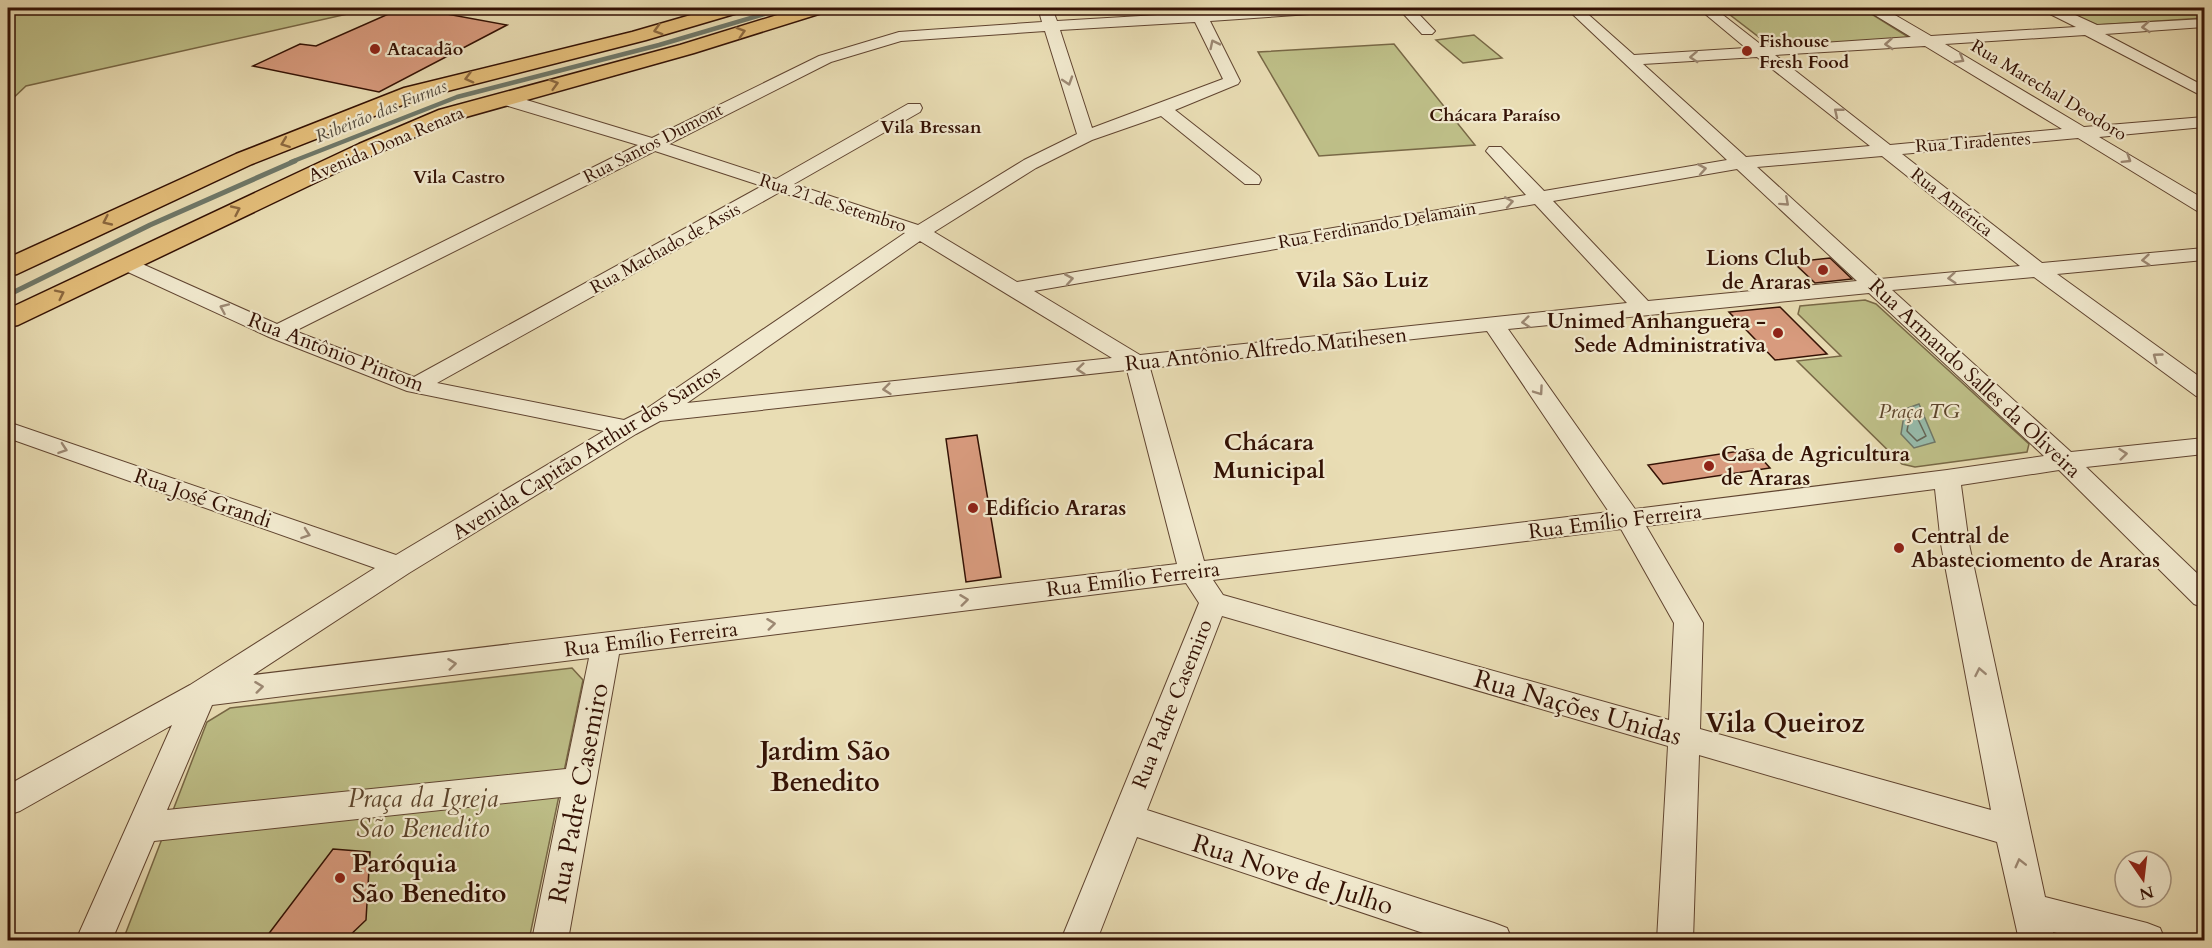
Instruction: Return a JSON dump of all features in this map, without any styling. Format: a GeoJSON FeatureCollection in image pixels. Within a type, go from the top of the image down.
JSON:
{"type":"FeatureCollection","features":[{"type":"Feature","properties":{"kind":"main road","name":"Avenida Dona Renata"},"geometry":{"type":"LineString","coordinates":[[8,268],[244,159],[412,93],[639,36],[734,8]]}},
{"type":"Feature","properties":{"kind":"main road","name":"Avenida Dona Renata"},"geometry":{"type":"LineString","coordinates":[[8,319],[377,144],[447,115],[687,49],[818,8]]}},
{"type":"Feature","properties":{"kind":"street"},"geometry":{"type":"LineString","coordinates":[[1045,8],[1086,136]]}},
{"type":"Feature","properties":{"kind":"street","name":"Rua Santos Dumont"},"geometry":{"type":"LineString","coordinates":[[277,332],[780,80],[836,56],[906,36],[1051,26],[1198,12],[1340,8]]}},
{"type":"Feature","properties":{"kind":"street"},"geometry":{"type":"LineString","coordinates":[[1405,8],[1427,32]]}},
{"type":"Feature","properties":{"kind":"street","name":"Rua Armando Salles da Oliveira"},"geometry":{"type":"LineString","coordinates":[[1573,8],[2065,461],[2205,597]]}},
{"type":"Feature","properties":{"kind":"street","name":"Rua América"},"geometry":{"type":"LineString","coordinates":[[1706,8],[2038,270],[2205,391]]}},
{"type":"Feature","properties":{"kind":"street","name":"Rua Marechal Deodoro"},"geometry":{"type":"LineString","coordinates":[[1873,8],[2205,207]]}},
{"type":"Feature","properties":{"kind":"street"},"geometry":{"type":"LineString","coordinates":[[2049,8],[2205,92]]}},
{"type":"Feature","properties":{"kind":"street","name":"Avenida Capitão Arthur dos Santos"},"geometry":{"type":"LineString","coordinates":[[11,790],[201,694],[399,566],[627,428],[655,414],[920,232],[1030,164],[1086,136],[1163,109],[1232,81],[1198,12]]}},
{"type":"Feature","properties":{"kind":"street"},"geometry":{"type":"LineString","coordinates":[[1632,60],[2205,23]]}},
{"type":"Feature","properties":{"kind":"street","name":"Rua 21 de Setembro"},"geometry":{"type":"LineString","coordinates":[[504,99],[652,144],[920,232],[1137,363]]}},
{"type":"Feature","properties":{"kind":"street","name":"Rua Machado de Assis"},"geometry":{"type":"LineString","coordinates":[[414,386],[914,108]]}},
{"type":"Feature","properties":{"kind":"street"},"geometry":{"type":"LineString","coordinates":[[1163,109],[1252,180]]}},
{"type":"Feature","properties":{"kind":"street","name":"Rua Tiradentes"},"geometry":{"type":"LineString","coordinates":[[1742,162],[2205,122]]}},
{"type":"Feature","properties":{"kind":"street"},"geometry":{"type":"LineString","coordinates":[[1495,151],[1643,308]]}},
{"type":"Feature","properties":{"kind":"street","name":"Rua Ferdinando Delamain"},"geometry":{"type":"LineString","coordinates":[[1011,289],[1742,162]]}},
{"type":"Feature","properties":{"kind":"street","name":"Rua Antônio Alfredo Matihesen"},"geometry":{"type":"LineString","coordinates":[[655,414],[1643,308],[2205,254]]}},
{"type":"Feature","properties":{"kind":"street","name":"Rua Antônio Pintom"},"geometry":{"type":"LineString","coordinates":[[124,263],[277,332],[414,386],[627,428]]}},
{"type":"Feature","properties":{"kind":"street"},"geometry":{"type":"LineString","coordinates":[[1494,325],[1628,519],[1689,623],[1674,940]]}},
{"type":"Feature","properties":{"kind":"street","name":"Rua Padre Casemiro"},"geometry":{"type":"LineString","coordinates":[[1079,940],[1125,818],[1213,603],[1193,572],[1137,363]]}},
{"type":"Feature","properties":{"kind":"street","name":"Rua José Grandi"},"geometry":{"type":"LineString","coordinates":[[8,430],[399,566]]}},
{"type":"Feature","properties":{"kind":"street","name":"Rua Emílio Ferreira"},"geometry":{"type":"LineString","coordinates":[[201,694],[1628,519],[1947,479],[2065,461],[2205,446]]}},
{"type":"Feature","properties":{"kind":"street"},"geometry":{"type":"LineString","coordinates":[[1947,479],[1955,544],[2012,831],[2035,925],[2147,940]]}},
{"type":"Feature","properties":{"kind":"street","name":"Rua Nações Unidas"},"geometry":{"type":"LineString","coordinates":[[1213,603],[2012,831]]}},
{"type":"Feature","properties":{"kind":"street","name":"Rua Padre Casemiro"},"geometry":{"type":"LineString","coordinates":[[550,940],[606,645]]}},
{"type":"Feature","properties":{"kind":"street"},"geometry":{"type":"LineString","coordinates":[[94,940],[201,694]]}},
{"type":"Feature","properties":{"kind":"street"},"geometry":{"type":"LineString","coordinates":[[143,827],[580,781]]}},
{"type":"Feature","properties":{"kind":"street","name":"Rua Nove de Julho"},"geometry":{"type":"LineString","coordinates":[[1125,818],[1494,940]]}},
{"type":"Feature","properties":{"kind":"green space"},"geometry":{"type":"Polygon","coordinates":[[[8,8],[374,8],[26,86],[8,103],[8,8]]]}},
{"type":"Feature","properties":{"kind":"green space"},"geometry":{"type":"Polygon","coordinates":[[[1721,8],[1862,8],[1910,38],[1776,47],[1768,44],[1721,8]]]}},
{"type":"Feature","properties":{"kind":"green space"},"geometry":{"type":"Polygon","coordinates":[[[2059,8],[2184,8],[2204,18],[2097,25],[2059,8]]]}},
{"type":"Feature","properties":{"kind":"green space"},"geometry":{"type":"Polygon","coordinates":[[[1474,35],[1502,58],[1463,63],[1436,40],[1474,35]]]}},
{"type":"Feature","properties":{"kind":"green space"},"geometry":{"type":"Polygon","coordinates":[[[1394,44],[1475,145],[1319,156],[1258,52],[1394,44]]]}},
{"type":"Feature","properties":{"kind":"green space","name":"Praça TG"},"geometry":{"type":"Polygon","coordinates":[[[1865,300],[1876,304],[2029,444],[2027,452],[1915,467],[1902,464],[1797,361],[1841,356],[1798,314],[1800,306],[1865,300]]]}},
{"type":"Feature","properties":{"kind":"green space","name":"Praça da Igreja São Benedito"},"geometry":{"type":"Polygon","coordinates":[[[572,668],[583,680],[529,940],[123,940],[207,722],[230,708],[572,668]]]}},
{"type":"Feature","properties":{"kind":"water"},"geometry":{"type":"Polygon","coordinates":[[[1919,404],[1935,442],[1914,448],[1901,434],[1905,409],[1919,404]]]}},
{"type":"Feature","properties":{"kind":"building","name":"Atacadão"},"geometry":{"type":"Polygon","coordinates":[[[402,8],[414,8],[507,25],[379,92],[253,66],[300,44],[316,46],[402,8]]]}},
{"type":"Feature","properties":{"kind":"building","name":"Lions Club de Araras"},"geometry":{"type":"Polygon","coordinates":[[[1830,258],[1852,279],[1815,283],[1793,262],[1830,258]]]}},
{"type":"Feature","properties":{"kind":"building","name":"Unimed Anhanguera - Sede Administrativa"},"geometry":{"type":"Polygon","coordinates":[[[1780,307],[1827,354],[1775,360],[1729,312],[1780,307]]]}},
{"type":"Feature","properties":{"kind":"building","name":"Edifício Araras"},"geometry":{"type":"Polygon","coordinates":[[[977,435],[1001,577],[966,582],[946,439],[977,435]]]}},
{"type":"Feature","properties":{"kind":"building","name":"Casa de Agricultura de Araras"},"geometry":{"type":"Polygon","coordinates":[[[1753,449],[1770,468],[1663,484],[1648,465],[1753,449]]]}},
{"type":"Feature","properties":{"kind":"building","name":"Paróquia São Benedito"},"geometry":{"type":"Polygon","coordinates":[[[333,849],[370,852],[366,920],[345,940],[264,940],[333,849]]]}},
{"type":"Feature","properties":{"kind":"waterway","name":"Ribeirão das Furnas"},"geometry":{"type":"LineString","coordinates":[[291,162],[457,97],[659,45],[785,8]]}},
{"type":"Feature","properties":{"kind":"waterway","name":"Ribeirão das Furnas"},"geometry":{"type":"LineString","coordinates":[[8,295],[150,225],[295,161]]}},
{"type":"Feature","properties":{"kind":"place","name":"Atacadão"},"geometry":{"type":"Point","coordinates":[375,49]}},
{"type":"Feature","properties":{"kind":"place","name":"Fishouse Fresh Food"},"geometry":{"type":"Point","coordinates":[1747,51]}},
{"type":"Feature","properties":{"kind":"place","name":"Lions Club de Araras"},"geometry":{"type":"Point","coordinates":[1823,270]}},
{"type":"Feature","properties":{"kind":"place","name":"Unimed Anhanguera - Sede Administrativa"},"geometry":{"type":"Point","coordinates":[1778,333]}},
{"type":"Feature","properties":{"kind":"place","name":"Casa de Agricultura de Araras"},"geometry":{"type":"Point","coordinates":[1709,466]}},
{"type":"Feature","properties":{"kind":"place","name":"Edifício Araras"},"geometry":{"type":"Point","coordinates":[973,508]}},
{"type":"Feature","properties":{"kind":"place","name":"Central de Abasteciomento de Araras"},"geometry":{"type":"Point","coordinates":[1899,548]}},
{"type":"Feature","properties":{"kind":"place","name":"Paróquia São Benedito"},"geometry":{"type":"Point","coordinates":[340,878]}},
{"type":"Feature","properties":{"kind":"district","name":"Chácara Paraíso"},"geometry":{"type":"Point","coordinates":[1495,115]}},
{"type":"Feature","properties":{"kind":"district","name":"Vila Bressan"},"geometry":{"type":"Point","coordinates":[931,127]}},
{"type":"Feature","properties":{"kind":"district","name":"Vila Castro"},"geometry":{"type":"Point","coordinates":[459,177]}},
{"type":"Feature","properties":{"kind":"district","name":"Vila São Luiz"},"geometry":{"type":"Point","coordinates":[1362,279]}},
{"type":"Feature","properties":{"kind":"district","name":"Chácara Municipal"},"geometry":{"type":"Point","coordinates":[1269,456]}},
{"type":"Feature","properties":{"kind":"district","name":"Vila Queiroz"},"geometry":{"type":"Point","coordinates":[1785,723]}},
{"type":"Feature","properties":{"kind":"district","name":"Jardim São Benedito"},"geometry":{"type":"Point","coordinates":[825,766]}}]}
